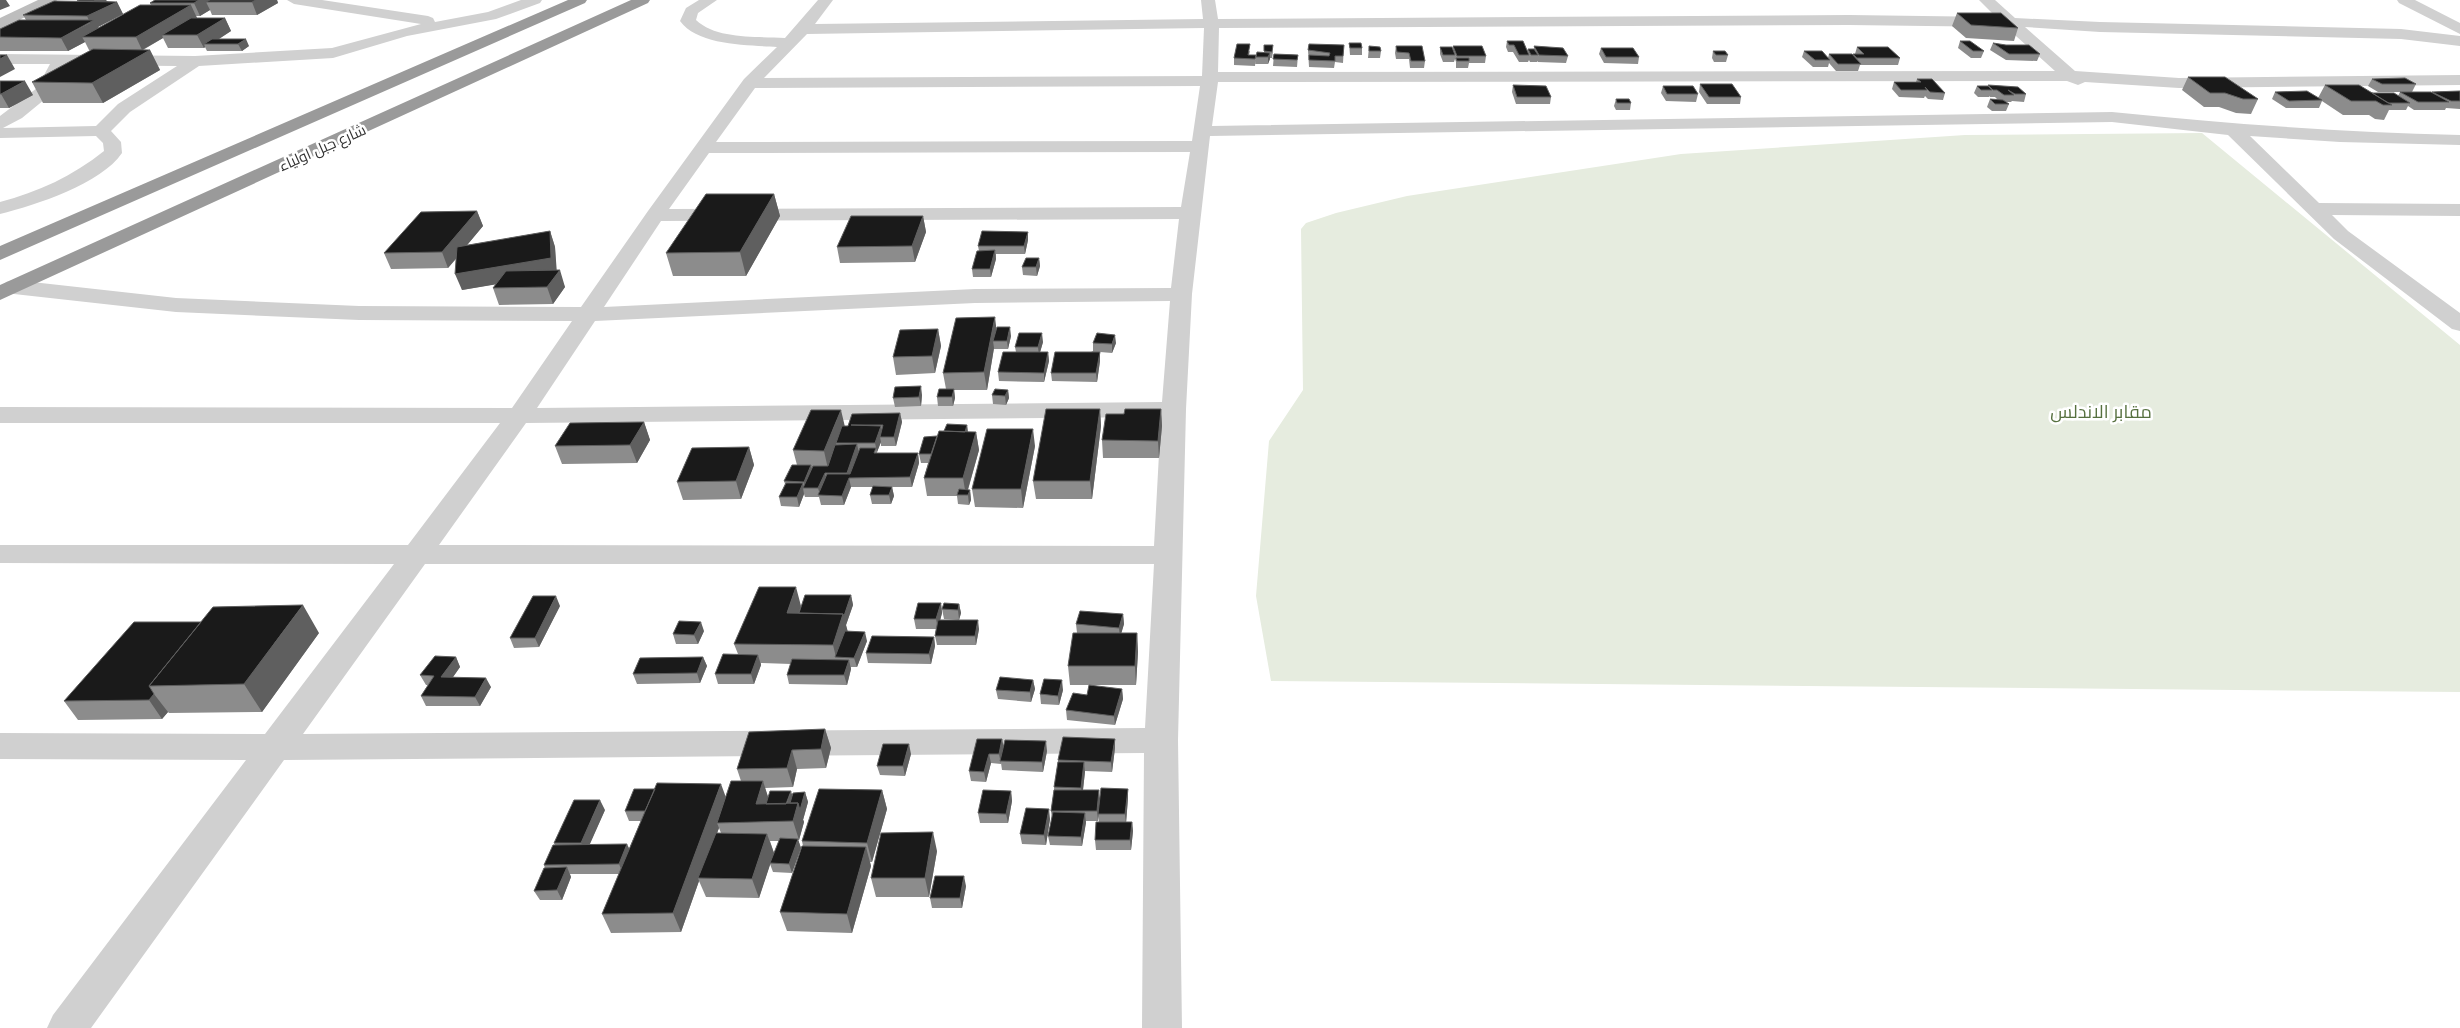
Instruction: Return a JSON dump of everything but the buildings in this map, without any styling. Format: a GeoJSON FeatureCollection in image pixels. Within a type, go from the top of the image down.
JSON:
{"type":"FeatureCollection","features":[{"type":"Feature","properties":{"kind":"highway","name":"شارع جبل اولياء"},"geometry":{"type":"LineString","coordinates":[[0,254],[580,0]]}},
{"type":"Feature","properties":{"kind":"highway","name":"شارع جبل اولياء"},"geometry":{"type":"LineString","coordinates":[[7,290],[643,0]]}},
{"type":"Feature","properties":{"kind":"street"},"geometry":{"type":"LineString","coordinates":[[0,15],[32,0]]}},
{"type":"Feature","properties":{"kind":"street"},"geometry":{"type":"LineString","coordinates":[[0,24],[50,0]]}},
{"type":"Feature","properties":{"kind":"street"},"geometry":{"type":"LineString","coordinates":[[294,0],[449,24]]}},
{"type":"Feature","properties":{"kind":"street"},"geometry":{"type":"LineString","coordinates":[[0,59],[195,61],[333,53],[405,32],[491,16],[535,0]]}},
{"type":"Feature","properties":{"kind":"street"},"geometry":{"type":"LineString","coordinates":[[710,0],[691,11],[688,21],[696,29],[713,35],[797,36],[1210,12],[2009,22],[2100,27],[2401,34],[2460,41]]}},
{"type":"Feature","properties":{"kind":"street"},"geometry":{"type":"LineString","coordinates":[[67,1028],[519,416],[655,216],[750,83],[797,36],[826,0]]}},
{"type":"Feature","properties":{"kind":"street"},"geometry":{"type":"LineString","coordinates":[[1986,0],[2070,76],[2101,94]]}},
{"type":"Feature","properties":{"kind":"street"},"geometry":{"type":"LineString","coordinates":[[2404,0],[2460,29]]}},
{"type":"Feature","properties":{"kind":"street"},"geometry":{"type":"LineString","coordinates":[[1162,1028],[1161,740],[1174,409],[1181,294],[1190,213],[1210,79],[1210,12]]}},
{"type":"Feature","properties":{"kind":"street"},"geometry":{"type":"LineString","coordinates":[[2436,17],[2460,17]]}},
{"type":"Feature","properties":{"kind":"street"},"geometry":{"type":"LineString","coordinates":[[44,91],[62,59],[88,44]]}},
{"type":"Feature","properties":{"kind":"street"},"geometry":{"type":"LineString","coordinates":[[0,123],[16,114],[44,91],[110,60]]}},
{"type":"Feature","properties":{"kind":"street"},"geometry":{"type":"LineString","coordinates":[[0,133],[101,131],[124,108],[195,61]]}},
{"type":"Feature","properties":{"kind":"street"},"geometry":{"type":"LineString","coordinates":[[750,83],[1210,79],[2070,76],[2178,83],[2460,80]]}},
{"type":"Feature","properties":{"kind":"street"},"geometry":{"type":"LineString","coordinates":[[2118,102],[2200,127]]}},
{"type":"Feature","properties":{"kind":"street"},"geometry":{"type":"LineString","coordinates":[[703,148],[2112,117],[2233,130],[2460,140]]}},
{"type":"Feature","properties":{"kind":"street"},"geometry":{"type":"LineString","coordinates":[[2233,130],[2342,235],[2460,324]]}},
{"type":"Feature","properties":{"kind":"street"},"geometry":{"type":"LineString","coordinates":[[0,208],[30,200],[94,170],[113,153],[112,142],[101,131]]}},
{"type":"Feature","properties":{"kind":"street"},"geometry":{"type":"LineString","coordinates":[[2315,210],[2460,210]]}},
{"type":"Feature","properties":{"kind":"street"},"geometry":{"type":"LineString","coordinates":[[655,216],[1190,213]]}},
{"type":"Feature","properties":{"kind":"street"},"geometry":{"type":"LineString","coordinates":[[7,290],[176,305],[359,313],[590,314],[975,296],[1181,294]]}},
{"type":"Feature","properties":{"kind":"street"},"geometry":{"type":"LineString","coordinates":[[0,415],[519,416],[1174,409]]}},
{"type":"Feature","properties":{"kind":"street"},"geometry":{"type":"LineString","coordinates":[[0,554],[1169,555]]}},
{"type":"Feature","properties":{"kind":"street"},"geometry":{"type":"LineString","coordinates":[[0,746],[275,747],[1161,740]]}},
{"type":"Feature","properties":{"kind":"green space","name":"مقابر الاندلس"},"geometry":{"type":"Polygon","coordinates":[[[2202,133],[2460,345],[2460,692],[1271,681],[1256,596],[1269,441],[1303,390],[1301,229],[1306,223],[1336,213],[1407,196],[1681,154],[1965,135],[2202,133]]]}}]}
